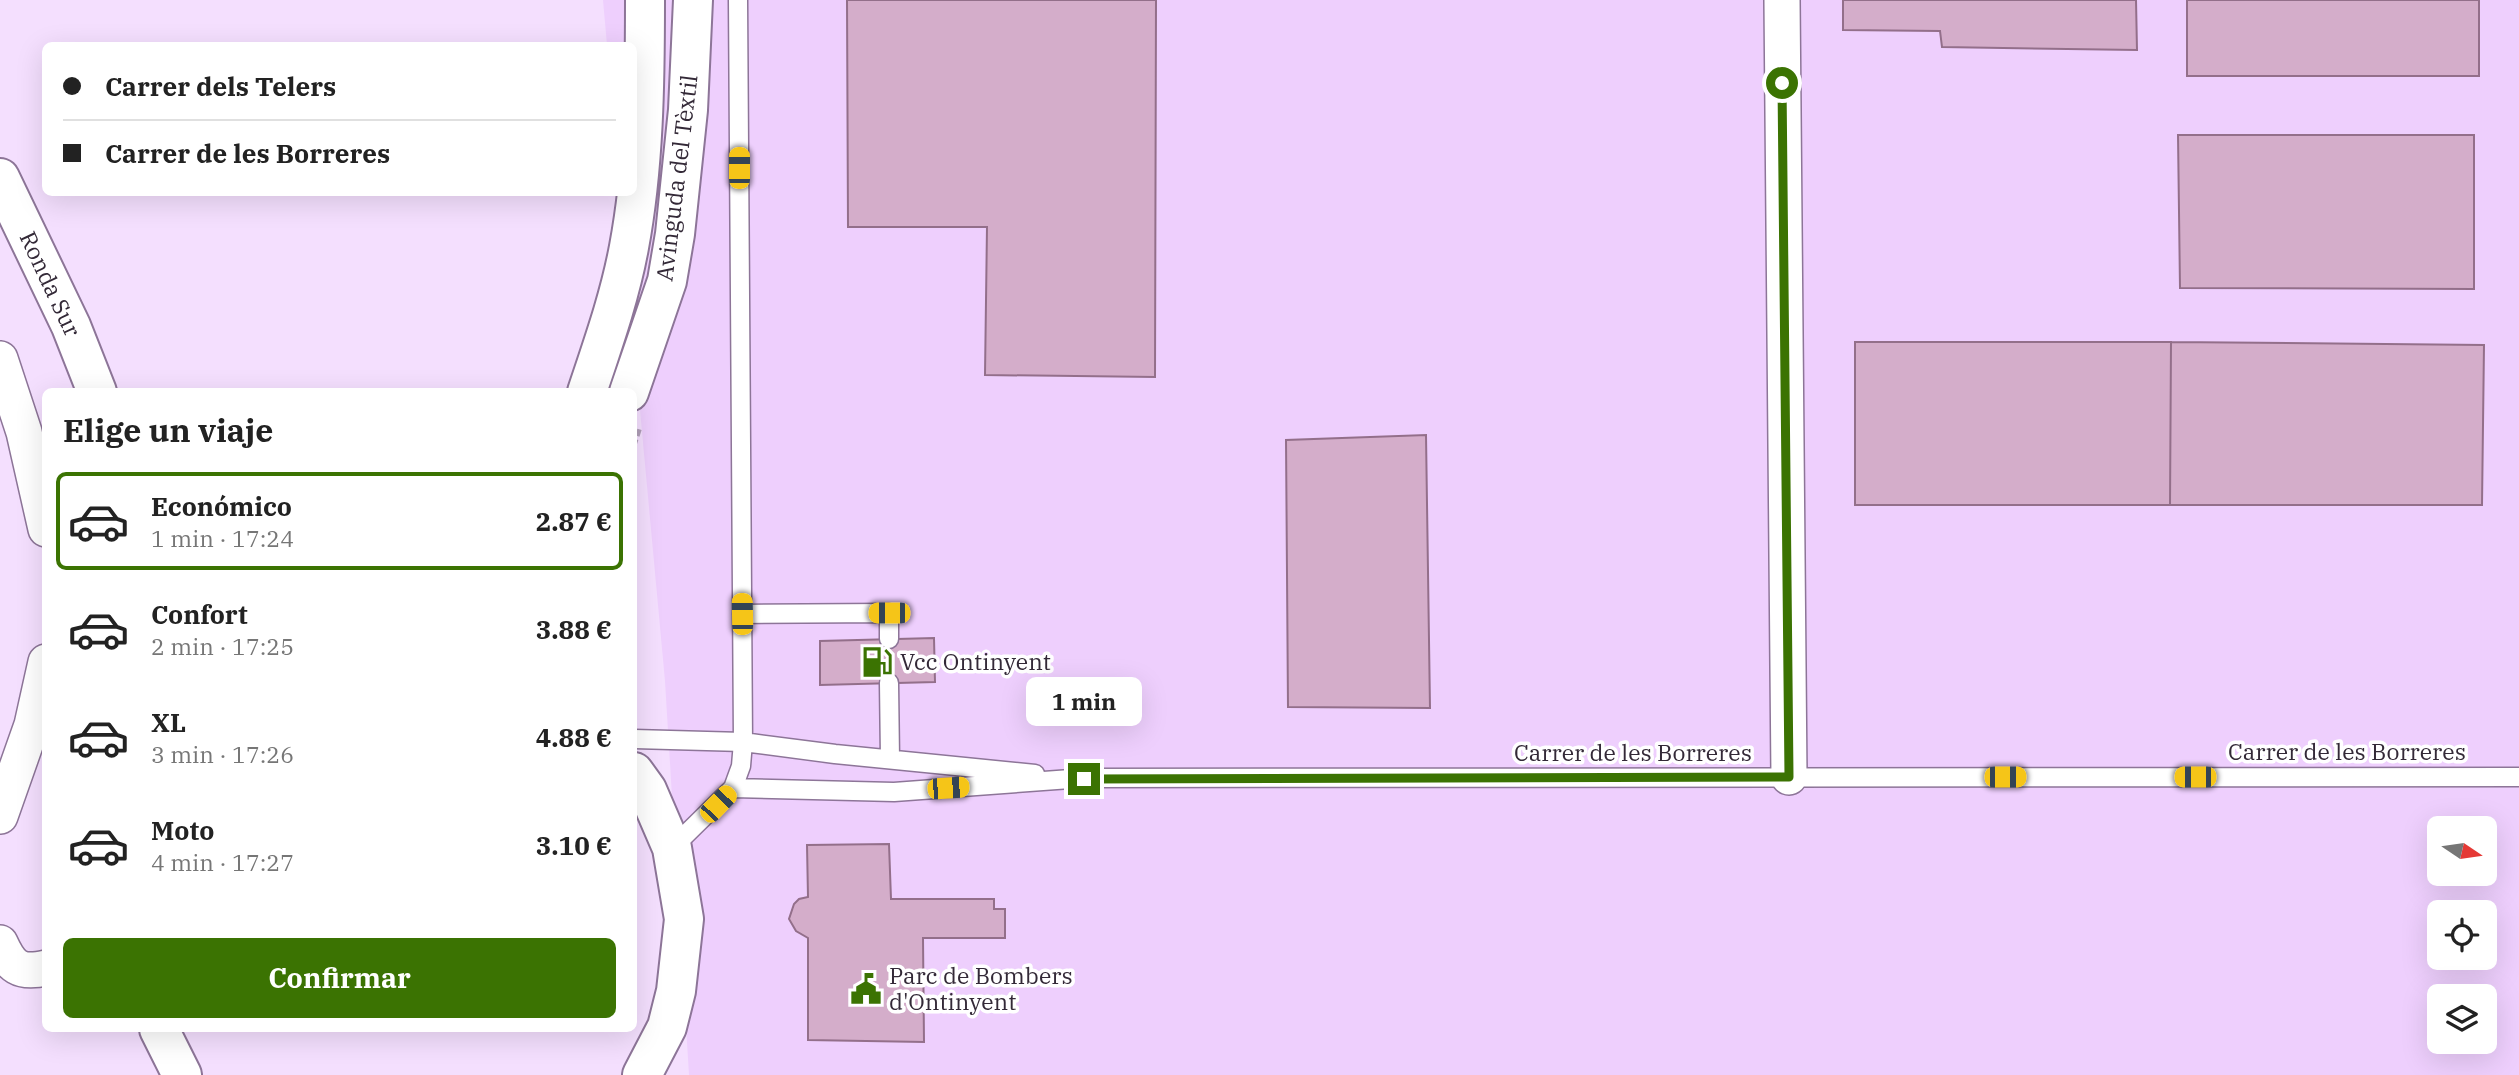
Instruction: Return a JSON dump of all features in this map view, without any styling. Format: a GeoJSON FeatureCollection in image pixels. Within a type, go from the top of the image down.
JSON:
{"type":"FeatureCollection","features":[{"type":"Feature","properties":{"kind":"street","name":"Avinguda del Tèxtil"},"geometry":{"type":"LineString","coordinates":[[637,193],[645,0]]}},
{"type":"Feature","properties":{"kind":"street","name":"Avinguda del Tèxtil"},"geometry":{"type":"LineString","coordinates":[[630,388],[667,281],[675,234],[688,110],[693,0]]}},
{"type":"Feature","properties":{"kind":"street"},"geometry":{"type":"LineString","coordinates":[[1782,0],[1789,777]]}},
{"type":"Feature","properties":{"kind":"street","name":"Ronda Sur"},"geometry":{"type":"LineString","coordinates":[[0,178],[71,326],[95,388]]}},
{"type":"Feature","properties":{"kind":"street","name":"Avinguda del Tèxtil"},"geometry":{"type":"LineString","coordinates":[[588,388],[629,248],[637,196]]}},
{"type":"Feature","properties":{"kind":"street"},"geometry":{"type":"LineString","coordinates":[[0,359],[23,432],[42,512]]}},
{"type":"Feature","properties":{"kind":"street"},"geometry":{"type":"LineString","coordinates":[[0,816],[32,725],[42,680]]}},
{"type":"Feature","properties":{"kind":"street"},"geometry":{"type":"LineString","coordinates":[[637,776],[647,790],[672,848],[684,919],[676,991],[667,1027],[642,1075]]}},
{"type":"Feature","properties":{"kind":"street"},"geometry":{"type":"LineString","coordinates":[[0,943],[10,963],[21,970],[42,968]]}},
{"type":"Feature","properties":{"kind":"street"},"geometry":{"type":"LineString","coordinates":[[160,1032],[182,1075]]}},
{"type":"Feature","properties":{"kind":"lane"},"geometry":{"type":"LineString","coordinates":[[672,848],[733,788],[741,766],[743,742],[737,0]]}},
{"type":"Feature","properties":{"kind":"lane"},"geometry":{"type":"LineString","coordinates":[[742,614],[889,613],[889,639]]}},
{"type":"Feature","properties":{"kind":"lane"},"geometry":{"type":"LineString","coordinates":[[889,683],[890,759]]}},
{"type":"Feature","properties":{"kind":"lane"},"geometry":{"type":"LineString","coordinates":[[637,739],[743,742],[1084,779]]}},
{"type":"Feature","properties":{"kind":"lane","name":"Carrer de les Borreres"},"geometry":{"type":"LineString","coordinates":[[1084,779],[2519,777]]}},
{"type":"Feature","properties":{"kind":"lane"},"geometry":{"type":"LineString","coordinates":[[733,788],[894,792],[1084,779]]}},
{"type":"Feature","properties":{"kind":"shaded area"},"geometry":{"type":"Polygon","coordinates":[[[603,0],[2519,0],[2519,1075],[689,1075],[665,681],[620,196],[637,196],[637,42],[607,42],[603,0]]]}},
{"type":"Feature","properties":{"kind":"building"},"geometry":{"type":"Polygon","coordinates":[[[847,0],[1156,0],[1155,377],[985,375],[987,227],[848,227],[847,0]]]}},
{"type":"Feature","properties":{"kind":"building"},"geometry":{"type":"Polygon","coordinates":[[[1843,0],[2136,0],[2137,50],[1942,47],[1940,31],[1843,30],[1843,0]]]}},
{"type":"Feature","properties":{"kind":"building"},"geometry":{"type":"Polygon","coordinates":[[[2187,0],[2479,0],[2479,76],[2187,76],[2187,0]]]}},
{"type":"Feature","properties":{"kind":"building"},"geometry":{"type":"Polygon","coordinates":[[[2178,135],[2474,135],[2474,289],[2180,288],[2178,135]]]}},
{"type":"Feature","properties":{"kind":"building"},"geometry":{"type":"Polygon","coordinates":[[[1855,342],[2171,342],[2170,505],[1855,505],[1855,342]]]}},
{"type":"Feature","properties":{"kind":"building"},"geometry":{"type":"Polygon","coordinates":[[[2171,342],[2484,345],[2482,505],[2170,505],[2171,342]]]}},
{"type":"Feature","properties":{"kind":"building"},"geometry":{"type":"Polygon","coordinates":[[[1426,435],[1430,708],[1288,707],[1286,440],[1426,435]]]}},
{"type":"Feature","properties":{"kind":"building"},"geometry":{"type":"Polygon","coordinates":[[[934,638],[935,682],[820,685],[820,641],[934,638]]]}},
{"type":"Feature","properties":{"kind":"building","name":"Parc de Bombers d'Ontinyent"},"geometry":{"type":"Polygon","coordinates":[[[889,844],[891,899],[994,899],[994,909],[1005,909],[1005,938],[923,938],[924,1042],[808,1040],[808,938],[796,931],[789,919],[794,904],[799,899],[808,897],[807,845],[889,844]]]}},
{"type":"Feature","properties":{"kind":"place","name":"Vcc Ontinyent"},"geometry":{"type":"Point","coordinates":[877,662]}},
{"type":"Feature","properties":{"kind":"place","name":"Parc de Bombers d'Ontinyent"},"geometry":{"type":"Point","coordinates":[866,989]}},
{"type":"Feature","properties":{"kind":"route"},"geometry":{"type":"LineString","coordinates":[[1084,779],[1789,777],[1782,83]]}}]}
